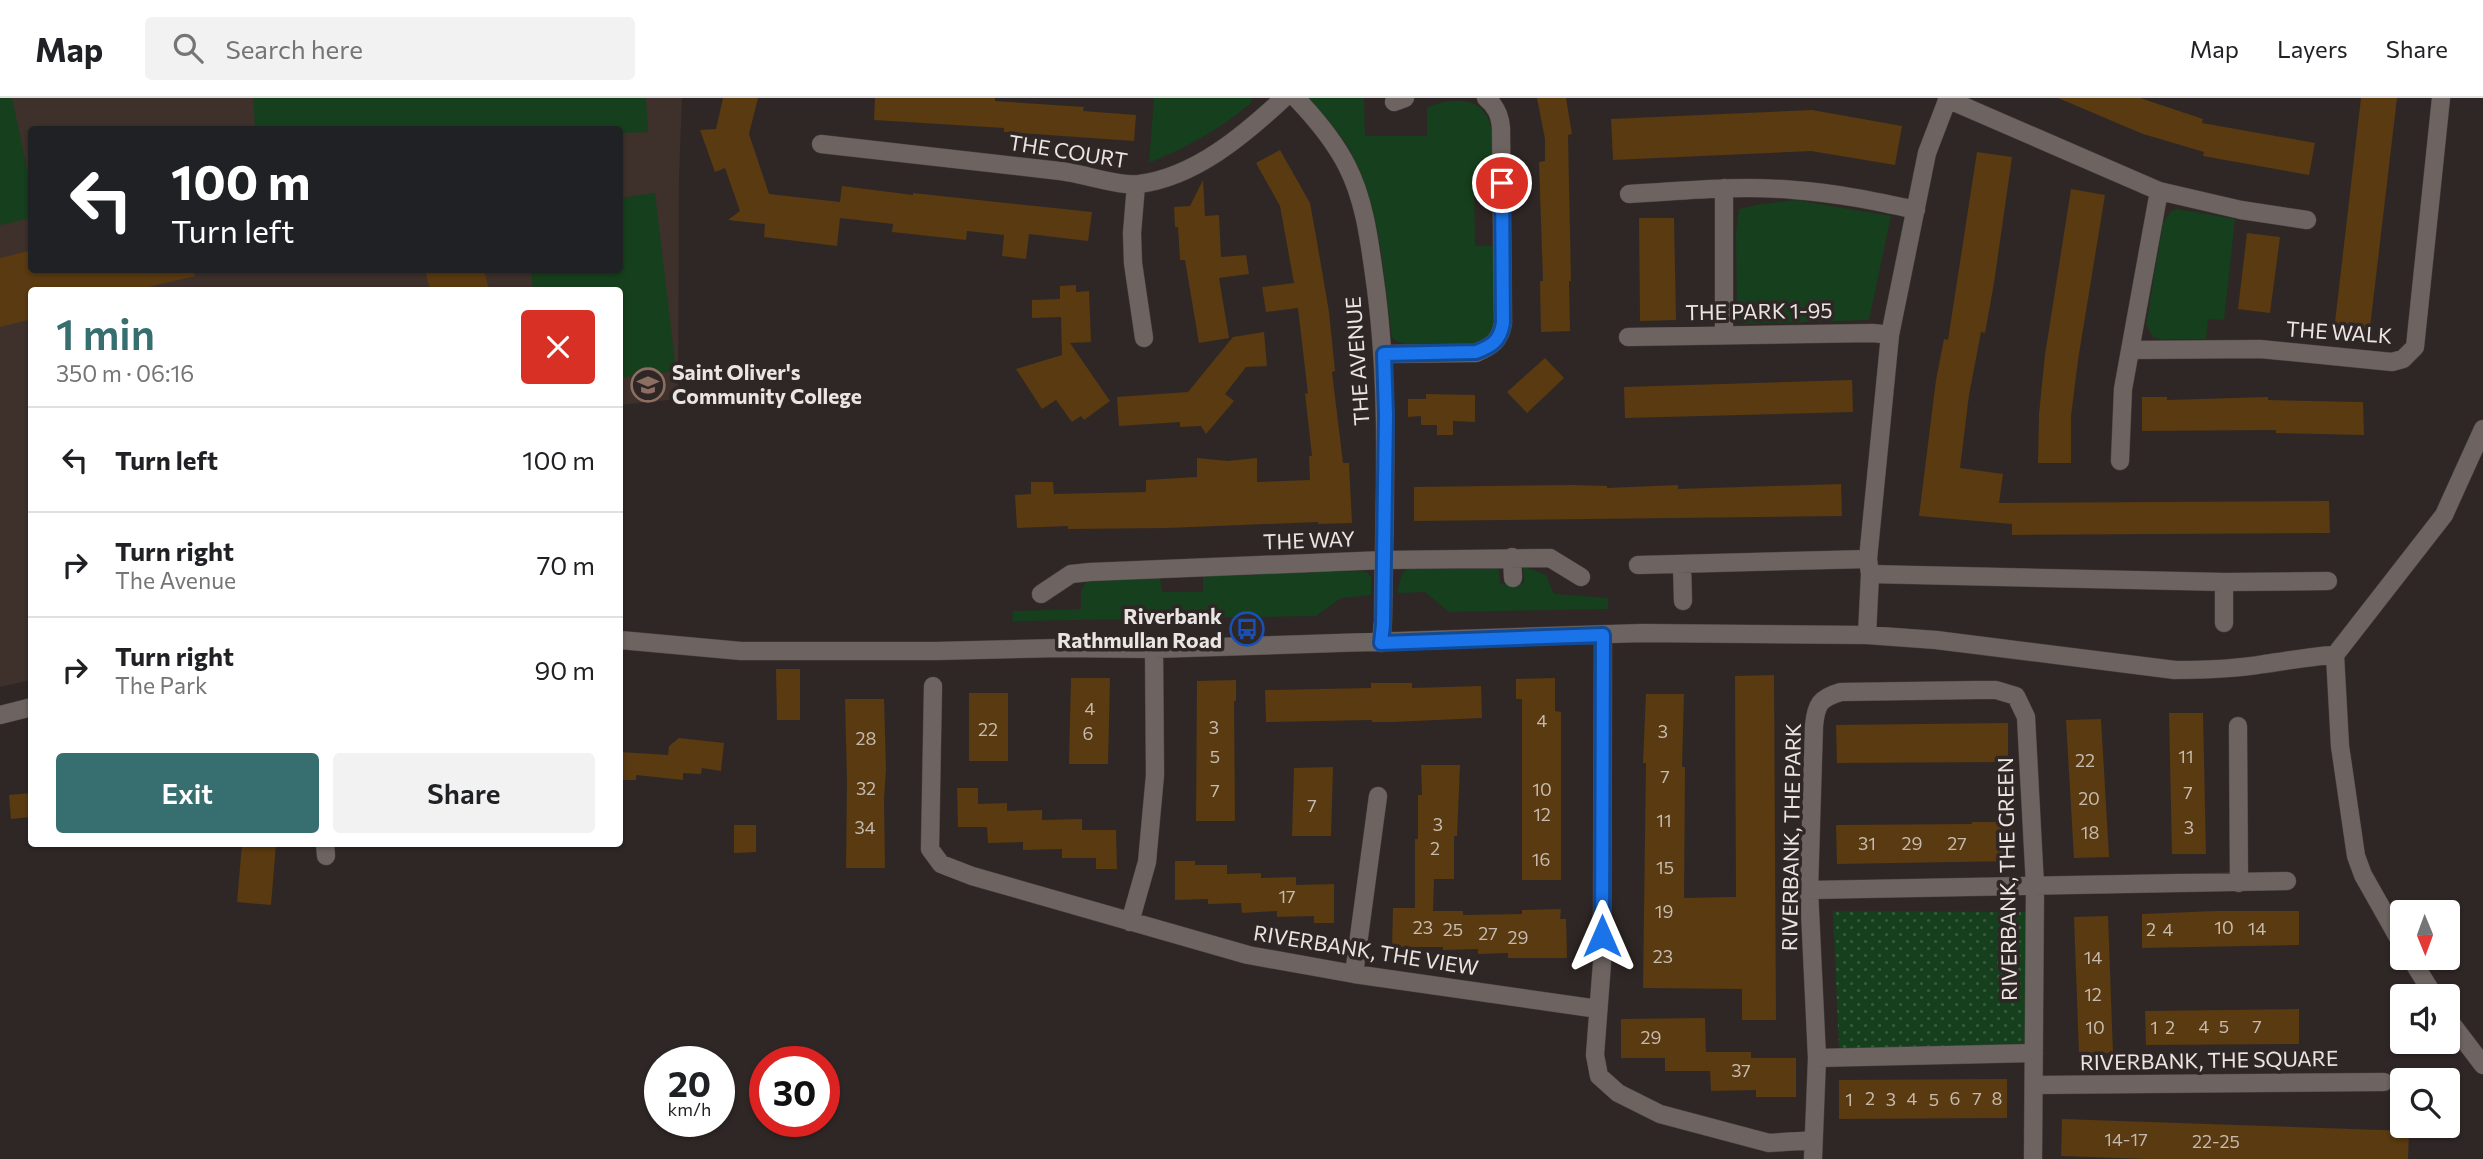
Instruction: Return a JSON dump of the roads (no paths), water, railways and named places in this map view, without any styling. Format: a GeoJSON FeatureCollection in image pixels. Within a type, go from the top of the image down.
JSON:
{"type":"FeatureCollection","features":[{"type":"Feature","properties":{"kind":"street","name":"THE COURT"},"geometry":{"type":"LineString","coordinates":[[821,144],[1068,172],[1136,185],[1177,173],[1213,155],[1247,131],[1284,98]]}},
{"type":"Feature","properties":{"kind":"street","name":"THE AVENUE"},"geometry":{"type":"LineString","coordinates":[[1296,98],[1334,142],[1355,186],[1373,264],[1384,354],[1386,415],[1381,643]]}},
{"type":"Feature","properties":{"kind":"street"},"geometry":{"type":"LineString","coordinates":[[1384,354],[1476,352],[1499,340],[1503,323],[1502,128],[1500,116],[1486,98]]}},
{"type":"Feature","properties":{"kind":"street"},"geometry":{"type":"LineString","coordinates":[[1867,635],[1869,566],[1890,335],[1927,153],[1947,98],[2159,191],[2241,210],[2307,220]]}},
{"type":"Feature","properties":{"kind":"street","name":"THE WALK"},"geometry":{"type":"LineString","coordinates":[[2130,350],[2260,349],[2392,362],[2409,355],[2414,347],[2441,98]]}},
{"type":"Feature","properties":{"kind":"street"},"geometry":{"type":"LineString","coordinates":[[1136,185],[1132,233],[1133,263],[1144,338]]}},
{"type":"Feature","properties":{"kind":"street"},"geometry":{"type":"LineString","coordinates":[[1629,194],[1724,188],[1792,189],[1857,197],[1916,210]]}},
{"type":"Feature","properties":{"kind":"street"},"geometry":{"type":"LineString","coordinates":[[1724,188],[1724,335]]}},
{"type":"Feature","properties":{"kind":"street"},"geometry":{"type":"LineString","coordinates":[[2120,461],[2122,397],[2159,191]]}},
{"type":"Feature","properties":{"kind":"street","name":"THE PARK 1-95"},"geometry":{"type":"LineString","coordinates":[[1628,337],[1890,335]]}},
{"type":"Feature","properties":{"kind":"street"},"geometry":{"type":"LineString","coordinates":[[2390,923],[2362,875],[2356,856],[2340,746],[2336,655],[2444,515],[2483,429]]}},
{"type":"Feature","properties":{"kind":"street"},"geometry":{"type":"LineString","coordinates":[[1513,558],[1513,578]]}},
{"type":"Feature","properties":{"kind":"street","name":"THE WAY"},"geometry":{"type":"LineString","coordinates":[[1041,594],[1070,574],[1090,572],[1384,560],[1550,558],[1581,577]]}},
{"type":"Feature","properties":{"kind":"street"},"geometry":{"type":"LineString","coordinates":[[1638,565],[1869,566],[2224,582],[2328,581]]}},
{"type":"Feature","properties":{"kind":"street"},"geometry":{"type":"LineString","coordinates":[[1682,565],[1683,601]]}},
{"type":"Feature","properties":{"kind":"street"},"geometry":{"type":"LineString","coordinates":[[2224,582],[2224,623]]}},
{"type":"Feature","properties":{"kind":"street"},"geometry":{"type":"LineString","coordinates":[[623,640],[741,651],[1154,649],[1740,633],[1867,635],[1936,640],[2175,670],[2206,670],[2336,655]]}},
{"type":"Feature","properties":{"kind":"street"},"geometry":{"type":"LineString","coordinates":[[1603,635],[1602,963],[1595,1055],[1599,1076],[1618,1093],[1660,1114],[1769,1143],[1813,1140]]}},
{"type":"Feature","properties":{"kind":"street"},"geometry":{"type":"LineString","coordinates":[[1130,922],[1147,862],[1153,787],[1154,649]]}},
{"type":"Feature","properties":{"kind":"street","name":"RIVERBANK, THE VIEW"},"geometry":{"type":"LineString","coordinates":[[933,687],[930,849],[941,864],[972,876],[1248,956],[1598,1009]]}},
{"type":"Feature","properties":{"kind":"street","name":"RIVERBANK, THE PARK"},"geometry":{"type":"LineString","coordinates":[[1813,1159],[1817,1058],[1810,890],[1814,726],[1818,705],[1826,697],[1841,692],[1987,690],[2015,696],[2022,705]]}},
{"type":"Feature","properties":{"kind":"street","name":"RIVERBANK, THE GREEN"},"geometry":{"type":"LineString","coordinates":[[2022,705],[2028,738],[2035,886],[2033,1159]]}},
{"type":"Feature","properties":{"kind":"street"},"geometry":{"type":"LineString","coordinates":[[0,715],[28,709]]}},
{"type":"Feature","properties":{"kind":"street"},"geometry":{"type":"LineString","coordinates":[[2238,726],[2239,883]]}},
{"type":"Feature","properties":{"kind":"street"},"geometry":{"type":"LineString","coordinates":[[1354,974],[1378,796]]}},
{"type":"Feature","properties":{"kind":"street"},"geometry":{"type":"LineString","coordinates":[[1810,890],[2287,881]]}},
{"type":"Feature","properties":{"kind":"street"},"geometry":{"type":"LineString","coordinates":[[2460,1035],[2483,1065]]}},
{"type":"Feature","properties":{"kind":"street"},"geometry":{"type":"LineString","coordinates":[[1817,1058],[2034,1053]]}},
{"type":"Feature","properties":{"kind":"street","name":"RIVERBANK, THE SQUARE"},"geometry":{"type":"LineString","coordinates":[[2034,1085],[2384,1082]]}},
{"type":"Feature","properties":{"kind":"place","name":"Saint Oliver's Community College"},"geometry":{"type":"Point","coordinates":[648,385]}},
{"type":"Feature","properties":{"kind":"place","name":"Riverbank Rathmullan Road"},"geometry":{"type":"Point","coordinates":[1247,629]}}]}
